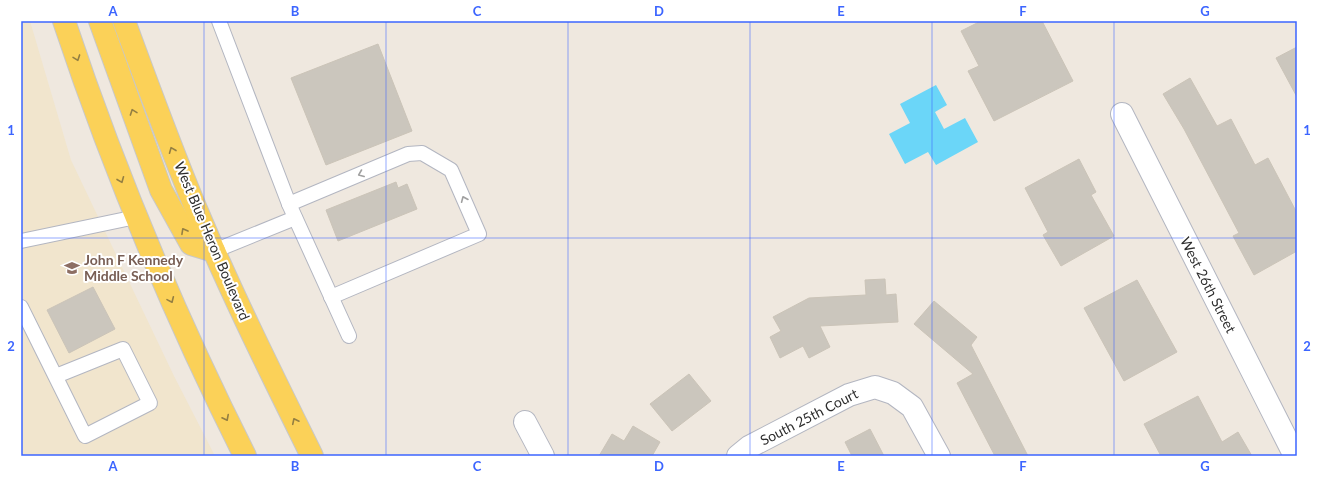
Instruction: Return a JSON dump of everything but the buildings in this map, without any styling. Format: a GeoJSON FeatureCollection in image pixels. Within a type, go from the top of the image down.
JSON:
{"type":"FeatureCollection","features":[{"type":"Feature","properties":{"kind":"main road"},"geometry":{"type":"LineString","coordinates":[[64,21],[115,163],[157,270],[200,367],[245,456]]}},
{"type":"Feature","properties":{"kind":"main road"},"geometry":{"type":"LineString","coordinates":[[100,21],[161,190],[191,244],[214,250]]}},
{"type":"Feature","properties":{"kind":"main road","name":"West Blue Heron Boulevard"},"geometry":{"type":"LineString","coordinates":[[124,21],[157,112],[214,250],[245,320],[312,456]]}},
{"type":"Feature","properties":{"kind":"street","name":"West 26th Street"},"geometry":{"type":"LineString","coordinates":[[1122,114],[1295,456]]}},
{"type":"Feature","properties":{"kind":"street","name":"South 25th Court"},"geometry":{"type":"LineString","coordinates":[[738,456],[749,447],[849,395],[865,389],[884,389],[904,399],[912,407],[939,456]]}},
{"type":"Feature","properties":{"kind":"street"},"geometry":{"type":"LineString","coordinates":[[525,422],[543,456]]}},
{"type":"Feature","properties":{"kind":"lane"},"geometry":{"type":"LineString","coordinates":[[218,21],[289,204],[349,336]]}},
{"type":"Feature","properties":{"kind":"lane"},"geometry":{"type":"LineString","coordinates":[[289,204],[408,154],[422,153],[451,170],[479,234],[331,297]]}},
{"type":"Feature","properties":{"kind":"lane"},"geometry":{"type":"LineString","coordinates":[[21,241],[136,217]]}},
{"type":"Feature","properties":{"kind":"lane"},"geometry":{"type":"LineString","coordinates":[[214,250],[295,218]]}},
{"type":"Feature","properties":{"kind":"lane"},"geometry":{"type":"LineString","coordinates":[[21,307],[85,436],[150,403],[123,349],[56,376]]}},
{"type":"Feature","properties":{"kind":"shaded area","name":"John F Kennedy Middle School"},"geometry":{"type":"Polygon","coordinates":[[[21,21],[30,21],[71,160],[174,376],[215,456],[21,456],[21,21]]]}},
{"type":"Feature","properties":{"kind":"water"},"geometry":{"type":"Polygon","coordinates":[[[936,85],[947,105],[935,112],[944,129],[965,118],[978,142],[936,165],[928,152],[905,164],[889,134],[910,123],[900,104],[936,85]]]}},
{"type":"Feature","properties":{"kind":"place","name":"John F Kennedy Middle School"},"geometry":{"type":"Point","coordinates":[72,268]}}]}
